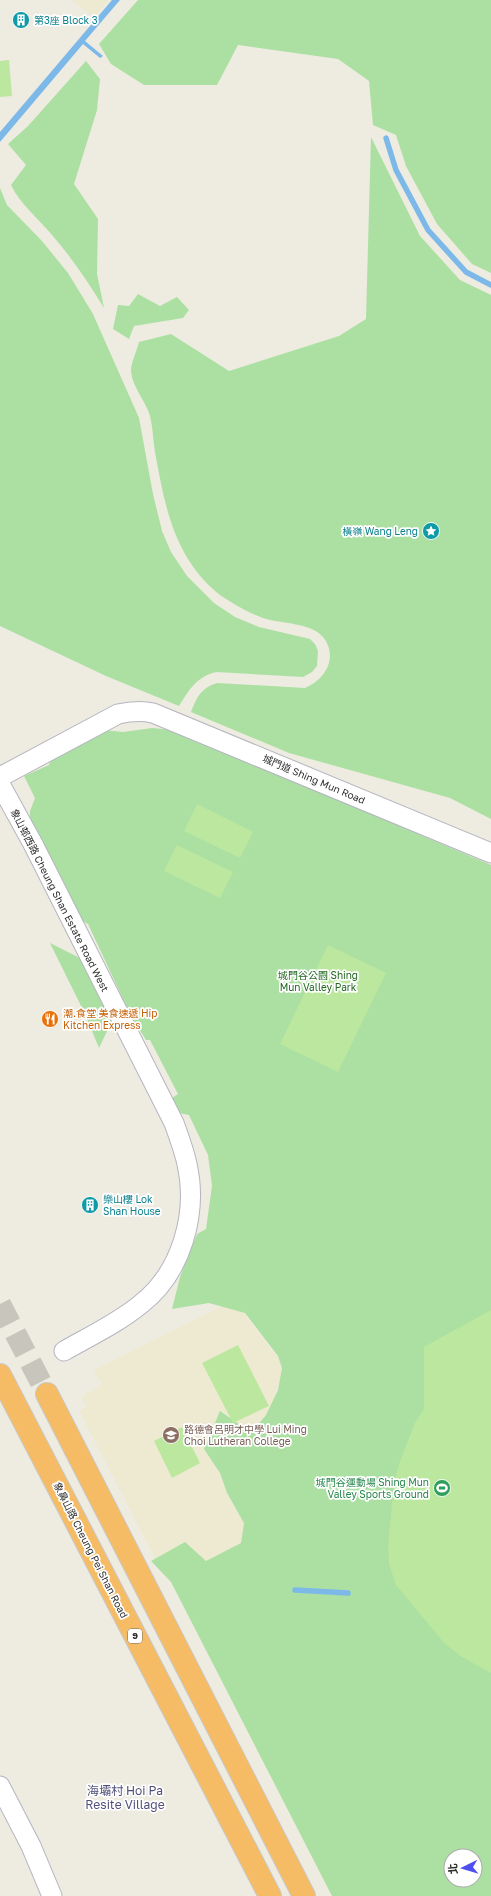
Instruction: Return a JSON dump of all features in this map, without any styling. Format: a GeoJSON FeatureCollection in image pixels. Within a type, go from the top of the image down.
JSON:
{"type":"FeatureCollection","features":[{"type":"Feature","properties":{"kind":"highway","name":"象鼻山路 Cheung Pei Shan Road"},"geometry":{"type":"LineString","coordinates":[[0,1375],[270,1896]]}},
{"type":"Feature","properties":{"kind":"highway"},"geometry":{"type":"LineString","coordinates":[[47,1394],[304,1896]]}},
{"type":"Feature","properties":{"kind":"street","name":"城門道 Shing Mun Road"},"geometry":{"type":"LineString","coordinates":[[0,777],[118,714],[135,711],[153,713],[491,853]]}},
{"type":"Feature","properties":{"kind":"street","name":"象山邨西路 Cheung Shan Estate Road West"},"geometry":{"type":"LineString","coordinates":[[0,784],[33,844],[174,1123],[181,1142],[189,1174],[189,1206],[186,1230],[180,1252],[171,1271],[157,1289],[142,1304],[126,1316],[64,1351]]}},
{"type":"Feature","properties":{"kind":"street"},"geometry":{"type":"LineString","coordinates":[[0,1786],[31,1846],[52,1896]]}},
{"type":"Feature","properties":{"kind":"shaded area"},"geometry":{"type":"Polygon","coordinates":[[[72,0],[109,0],[94,18],[72,0]]]}},
{"type":"Feature","properties":{"kind":"shaded area","name":"路德會呂明才中學 Lui Ming Choi Lutheran College"},"geometry":{"type":"Polygon","coordinates":[[[236,1299],[247,1318],[281,1361],[282,1368],[280,1381],[272,1404],[266,1415],[232,1456],[221,1478],[245,1523],[241,1543],[170,1580],[157,1562],[79,1411],[86,1407],[81,1397],[102,1385],[94,1370],[236,1299]]]}},
{"type":"Feature","properties":{"kind":"green space"},"geometry":{"type":"Polygon","coordinates":[[[138,0],[491,0],[491,273],[472,264],[437,224],[406,166],[396,135],[373,125],[369,81],[338,59],[238,45],[217,85],[144,85],[111,64],[99,44],[138,0]]]}},
{"type":"Feature","properties":{"kind":"green space"},"geometry":{"type":"Polygon","coordinates":[[[9,60],[12,96],[0,97],[0,61],[9,60]]]}},
{"type":"Feature","properties":{"kind":"green space"},"geometry":{"type":"Polygon","coordinates":[[[86,61],[100,79],[97,110],[74,184],[98,219],[97,274],[104,308],[66,252],[24,205],[15,192],[11,185],[26,165],[8,144],[28,126],[86,61]]]}},
{"type":"Feature","properties":{"kind":"green space"},"geometry":{"type":"Polygon","coordinates":[[[371,137],[420,236],[460,280],[491,295],[491,819],[450,798],[289,753],[191,712],[195,702],[203,690],[217,683],[305,688],[324,674],[330,660],[330,652],[323,637],[311,629],[295,624],[263,618],[230,602],[204,580],[192,565],[182,548],[168,512],[155,452],[150,416],[132,377],[132,364],[139,342],[171,334],[229,371],[339,336],[366,319],[371,137]]]}},
{"type":"Feature","properties":{"kind":"green space"},"geometry":{"type":"Polygon","coordinates":[[[0,188],[7,205],[42,241],[68,273],[93,314],[139,418],[153,494],[162,531],[171,552],[187,576],[214,603],[235,617],[259,627],[310,639],[315,644],[318,651],[317,666],[312,672],[303,677],[216,672],[203,677],[198,681],[179,706],[106,676],[0,626],[0,188]]]}},
{"type":"Feature","properties":{"kind":"green space"},"geometry":{"type":"Polygon","coordinates":[[[138,294],[160,306],[177,297],[189,310],[183,318],[134,326],[129,339],[113,329],[118,305],[129,306],[138,294]]]}},
{"type":"Feature","properties":{"kind":"green space","name":"城門谷公園 Shing Mun Valley Park"},"geometry":{"type":"Polygon","coordinates":[[[152,728],[174,730],[236,752],[357,808],[491,865],[491,1896],[332,1896],[171,1582],[151,1561],[185,1542],[206,1561],[241,1543],[244,1523],[227,1493],[220,1473],[204,1449],[220,1411],[246,1429],[247,1438],[266,1415],[278,1390],[282,1368],[278,1356],[245,1313],[209,1303],[172,1309],[180,1277],[197,1234],[206,1229],[212,1186],[208,1155],[189,1115],[179,1113],[172,1098],[178,1094],[150,1040],[146,1040],[130,1014],[88,924],[55,906],[28,855],[30,811],[35,798],[24,776],[49,765],[51,758],[104,730],[123,732],[152,728]]]}},
{"type":"Feature","properties":{"kind":"green space"},"geometry":{"type":"Polygon","coordinates":[[[197,804],[253,832],[240,858],[184,831],[197,804]]]}},
{"type":"Feature","properties":{"kind":"green space"},"geometry":{"type":"Polygon","coordinates":[[[177,845],[233,872],[220,898],[164,871],[177,845]]]}},
{"type":"Feature","properties":{"kind":"green space"},"geometry":{"type":"Polygon","coordinates":[[[50,943],[82,959],[112,1021],[99,1048],[85,1014],[50,943]]]}},
{"type":"Feature","properties":{"kind":"green space"},"geometry":{"type":"Polygon","coordinates":[[[328,945],[386,973],[338,1072],[280,1044],[328,945]]]}},
{"type":"Feature","properties":{"kind":"green space","name":"城門谷運動場 Shing Mun Valley Sports Ground"},"geometry":{"type":"Polygon","coordinates":[[[491,1310],[491,1673],[462,1657],[444,1643],[396,1585],[389,1564],[388,1547],[394,1482],[400,1461],[415,1423],[424,1409],[424,1347],[491,1310]]]}},
{"type":"Feature","properties":{"kind":"green space"},"geometry":{"type":"Polygon","coordinates":[[[238,1345],[269,1406],[233,1423],[202,1363],[238,1345]]]}},
{"type":"Feature","properties":{"kind":"green space"},"geometry":{"type":"Polygon","coordinates":[[[182,1427],[200,1463],[172,1478],[154,1441],[182,1427]]]}},
{"type":"Feature","properties":{"kind":"water"},"geometry":{"type":"Polygon","coordinates":[[[112,0],[120,0],[85,41],[103,56],[100,58],[83,44],[0,142],[0,132],[112,0]]]}},
{"type":"Feature","properties":{"kind":"waterway"},"geometry":{"type":"LineString","coordinates":[[386,138],[396,170],[428,230],[466,272],[491,285]]}},
{"type":"Feature","properties":{"kind":"waterway"},"geometry":{"type":"LineString","coordinates":[[295,1590],[348,1593]]}},
{"type":"Feature","properties":{"kind":"tunnel"},"geometry":{"type":"LineString","coordinates":[[0,1304],[47,1394]]}},
{"type":"Feature","properties":{"kind":"place","name":"第3座 Block 3"},"geometry":{"type":"Point","coordinates":[21,20]}},
{"type":"Feature","properties":{"kind":"place","name":"橫嶺 Wang Leng"},"geometry":{"type":"Point","coordinates":[431,531]}},
{"type":"Feature","properties":{"kind":"place","name":"潮.食堂 美食速遞 Hip Kitchen Express"},"geometry":{"type":"Point","coordinates":[50,1019]}},
{"type":"Feature","properties":{"kind":"place","name":"樂山樓 Lok Shan House"},"geometry":{"type":"Point","coordinates":[90,1205]}},
{"type":"Feature","properties":{"kind":"place","name":"路德會呂明才中學 Lui Ming Choi Lutheran College"},"geometry":{"type":"Point","coordinates":[171,1435]}},
{"type":"Feature","properties":{"kind":"place","name":"城門谷運動場 Shing Mun Valley Sports Ground"},"geometry":{"type":"Point","coordinates":[442,1488]}},
{"type":"Feature","properties":{"kind":"district","name":"海壩村 Hoi Pa Resite Village"},"geometry":{"type":"Point","coordinates":[125,1798]}}]}
